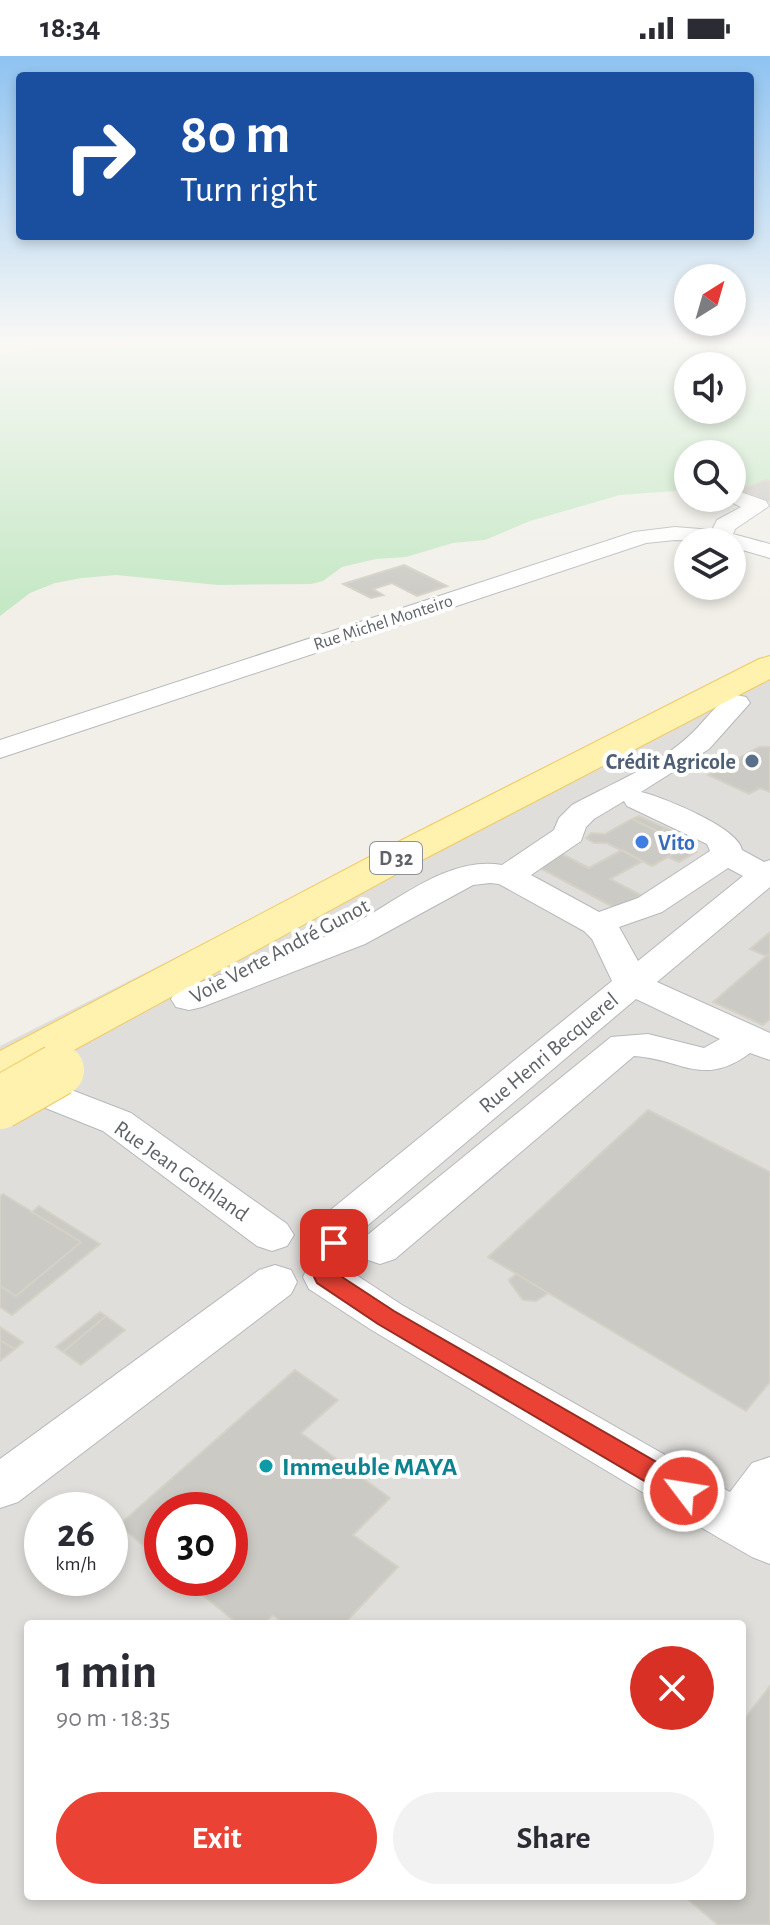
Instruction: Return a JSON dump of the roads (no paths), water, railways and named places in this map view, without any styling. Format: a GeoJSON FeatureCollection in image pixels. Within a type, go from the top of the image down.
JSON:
{"type":"FeatureCollection","features":[{"type":"Feature","properties":{"kind":"main road","name":"Voie Verte André Gunot"},"geometry":{"type":"LineString","coordinates":[[0,1103],[20,1068],[410,851],[770,666]]}},
{"type":"Feature","properties":{"kind":"main road","name":"Voie Verte André Gunot"},"geometry":{"type":"LineString","coordinates":[[20,1068],[189,999],[753,693]]}},
{"type":"Feature","properties":{"kind":"street"},"geometry":{"type":"LineString","coordinates":[[724,528],[758,506],[746,501]]}},
{"type":"Feature","properties":{"kind":"street","name":"Rue Michel Monteiro"},"geometry":{"type":"LineString","coordinates":[[0,749],[621,543],[674,533]]}},
{"type":"Feature","properties":{"kind":"street","name":"Rue Michel Monteiro"},"geometry":{"type":"LineString","coordinates":[[746,544],[770,551]]}},
{"type":"Feature","properties":{"kind":"street"},"geometry":{"type":"LineString","coordinates":[[508,876],[570,834],[570,825],[583,812],[632,794],[699,743],[753,693]]}},
{"type":"Feature","properties":{"kind":"street"},"geometry":{"type":"LineString","coordinates":[[632,794],[718,837],[725,844],[726,855]]}},
{"type":"Feature","properties":{"kind":"street"},"geometry":{"type":"LineString","coordinates":[[726,855],[767,872]]}},
{"type":"Feature","properties":{"kind":"street"},"geometry":{"type":"LineString","coordinates":[[596,924],[650,905],[726,855]]}},
{"type":"Feature","properties":{"kind":"street","name":"Rue Henri Becquerel"},"geometry":{"type":"LineString","coordinates":[[326,1257],[631,983],[767,872]]}},
{"type":"Feature","properties":{"kind":"street"},"geometry":{"type":"LineString","coordinates":[[189,999],[353,937],[465,876],[490,873],[508,876],[596,924],[607,934],[631,983],[758,1043]]}},
{"type":"Feature","properties":{"kind":"street"},"geometry":{"type":"LineString","coordinates":[[380,1248],[484,1158],[624,1045],[651,1043],[688,1056],[713,1058],[758,1043]]}},
{"type":"Feature","properties":{"kind":"street","name":"Rue Jean Gothland"},"geometry":{"type":"LineString","coordinates":[[20,1068],[50,1093],[117,1122],[272,1235]]}},
{"type":"Feature","properties":{"kind":"street"},"geometry":{"type":"LineString","coordinates":[[326,1257],[301,1286],[275,1282],[260,1268],[257,1259],[264,1241],[272,1235],[294,1228],[317,1231],[326,1257],[386,1317],[754,1532],[770,1478]]}},
{"type":"Feature","properties":{"kind":"street"},"geometry":{"type":"LineString","coordinates":[[0,1487],[275,1282]]}},
{"type":"Feature","properties":{"kind":"place","name":"Crédit Agricole"},"geometry":{"type":"Point","coordinates":[752,761]}},
{"type":"Feature","properties":{"kind":"place","name":"Vito"},"geometry":{"type":"Point","coordinates":[642,842]}},
{"type":"Feature","properties":{"kind":"place","name":"Immeuble MAYA"},"geometry":{"type":"Point","coordinates":[266,1466]}}]}
